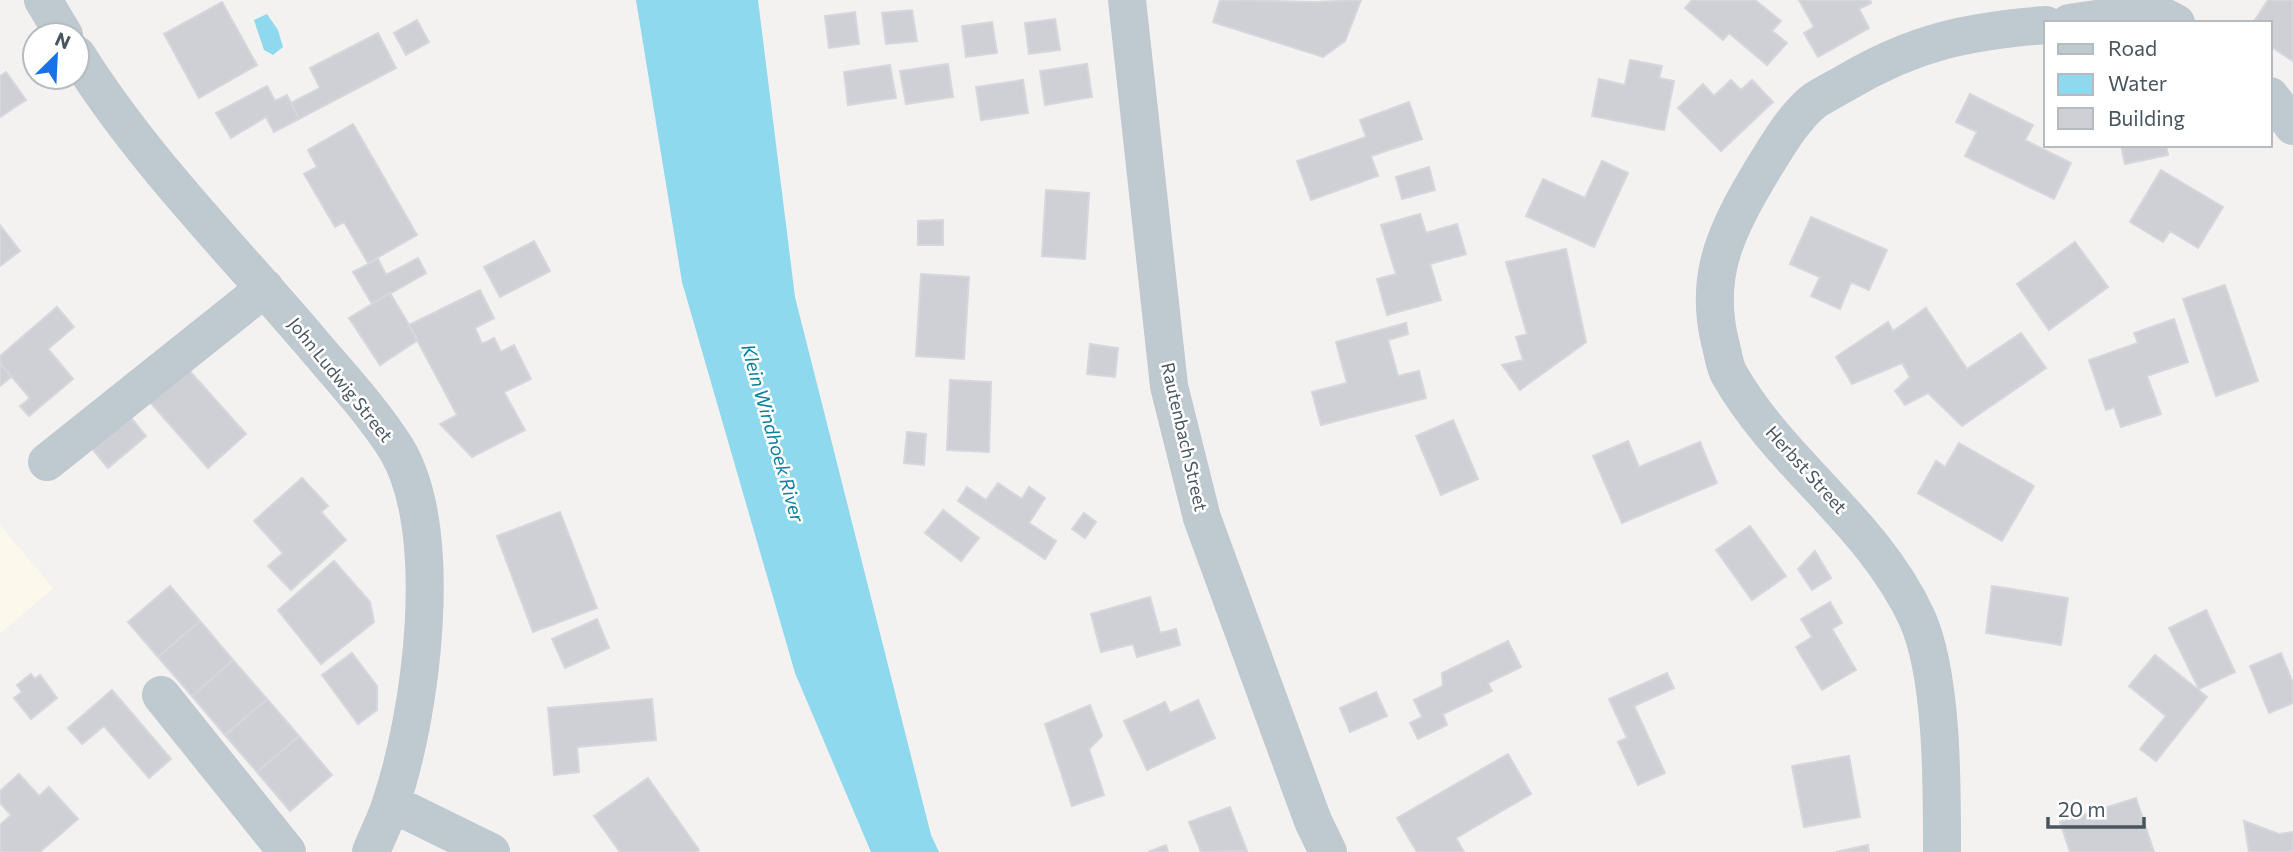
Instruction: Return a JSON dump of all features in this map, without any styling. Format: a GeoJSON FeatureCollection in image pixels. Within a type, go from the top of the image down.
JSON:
{"type":"FeatureCollection","features":[{"type":"Feature","properties":{"kind":"street"},"geometry":{"type":"LineString","coordinates":[[43,0],[56,21]]}},
{"type":"Feature","properties":{"kind":"street","name":"Rautenbach Street"},"geometry":{"type":"LineString","coordinates":[[1127,0],[1169,386],[1202,518],[1313,821],[1328,852]]}},
{"type":"Feature","properties":{"kind":"street"},"geometry":{"type":"LineString","coordinates":[[2082,21],[2153,11],[2172,21]]}},
{"type":"Feature","properties":{"kind":"street","name":"Herbst Street"},"geometry":{"type":"LineString","coordinates":[[1942,852],[1942,775],[1930,660],[1918,620],[1895,575],[1838,506],[1780,447],[1727,372],[1715,323],[1714,282],[1723,244],[1738,211],[1781,139],[1813,102],[1877,64],[1933,41],[1993,29],[2044,25]]}},
{"type":"Feature","properties":{"kind":"street","name":"John Ludwig Street"},"geometry":{"type":"LineString","coordinates":[[91,74],[152,158],[265,288],[397,451],[415,500],[424,547],[424,637],[410,731],[391,803],[371,852]]}},
{"type":"Feature","properties":{"kind":"street"},"geometry":{"type":"LineString","coordinates":[[2272,99],[2293,126]]}},
{"type":"Feature","properties":{"kind":"street"},"geometry":{"type":"LineString","coordinates":[[47,462],[265,288]]}},
{"type":"Feature","properties":{"kind":"street"},"geometry":{"type":"LineString","coordinates":[[161,695],[287,852]]}},
{"type":"Feature","properties":{"kind":"street"},"geometry":{"type":"LineString","coordinates":[[391,803],[491,852]]}},
{"type":"Feature","properties":{"kind":"shaded area"},"geometry":{"type":"Polygon","coordinates":[[[0,525],[53,588],[0,634],[0,525]]]}},
{"type":"Feature","properties":{"kind":"water","name":"Klein Windhoek River"},"geometry":{"type":"Polygon","coordinates":[[[636,0],[758,0],[795,297],[931,835],[939,852],[871,852],[795,673],[682,282],[636,0]]]}},
{"type":"Feature","properties":{"kind":"water"},"geometry":{"type":"Polygon","coordinates":[[[267,14],[278,30],[283,47],[273,55],[264,50],[254,20],[267,14]]]}},
{"type":"Feature","properties":{"kind":"building"},"geometry":{"type":"Polygon","coordinates":[[[1220,0],[1361,0],[1345,41],[1323,57],[1213,22],[1220,0]]]}},
{"type":"Feature","properties":{"kind":"building"},"geometry":{"type":"Polygon","coordinates":[[[1692,0],[1755,0],[1781,21],[1772,31],[1787,43],[1767,65],[1729,33],[1723,40],[1685,8],[1692,0]]]}},
{"type":"Feature","properties":{"kind":"building"},"geometry":{"type":"Polygon","coordinates":[[[1799,0],[1870,0],[1871,3],[1859,9],[1869,28],[1818,57],[1804,33],[1814,27],[1799,0]]]}},
{"type":"Feature","properties":{"kind":"building"},"geometry":{"type":"Polygon","coordinates":[[[2268,0],[2293,0],[2293,61],[2272,47],[2272,21],[2254,21],[2268,0]]]}},
{"type":"Feature","properties":{"kind":"building"},"geometry":{"type":"Polygon","coordinates":[[[222,2],[257,65],[199,98],[164,34],[222,2]]]}},
{"type":"Feature","properties":{"kind":"building"},"geometry":{"type":"Polygon","coordinates":[[[912,10],[917,41],[886,44],[882,13],[912,10]]]}},
{"type":"Feature","properties":{"kind":"building"},"geometry":{"type":"Polygon","coordinates":[[[855,12],[859,44],[829,48],[825,16],[855,12]]]}},
{"type":"Feature","properties":{"kind":"building"},"geometry":{"type":"Polygon","coordinates":[[[1055,19],[1060,50],[1029,54],[1025,23],[1055,19]]]}},
{"type":"Feature","properties":{"kind":"building"},"geometry":{"type":"Polygon","coordinates":[[[417,20],[429,42],[406,55],[394,33],[417,20]]]}},
{"type":"Feature","properties":{"kind":"building"},"geometry":{"type":"Polygon","coordinates":[[[992,22],[997,53],[966,57],[962,26],[992,22]]]}},
{"type":"Feature","properties":{"kind":"building"},"geometry":{"type":"Polygon","coordinates":[[[378,33],[396,68],[299,119],[291,103],[320,88],[310,68],[378,33]]]}},
{"type":"Feature","properties":{"kind":"building"},"geometry":{"type":"Polygon","coordinates":[[[1630,60],[1662,66],[1659,78],[1674,81],[1664,130],[1592,116],[1599,79],[1625,85],[1630,60]]]}},
{"type":"Feature","properties":{"kind":"building"},"geometry":{"type":"Polygon","coordinates":[[[948,64],[953,97],[906,104],[900,71],[948,64]]]}},
{"type":"Feature","properties":{"kind":"building"},"geometry":{"type":"Polygon","coordinates":[[[1087,64],[1092,97],[1045,105],[1040,71],[1087,64]]]}},
{"type":"Feature","properties":{"kind":"building"},"geometry":{"type":"Polygon","coordinates":[[[890,65],[896,98],[848,105],[844,72],[890,65]]]}},
{"type":"Feature","properties":{"kind":"building"},"geometry":{"type":"Polygon","coordinates":[[[6,72],[26,100],[0,117],[0,76],[6,72]]]}},
{"type":"Feature","properties":{"kind":"building"},"geometry":{"type":"Polygon","coordinates":[[[1023,80],[1028,113],[981,120],[976,87],[1023,80]]]}},
{"type":"Feature","properties":{"kind":"building"},"geometry":{"type":"Polygon","coordinates":[[[1731,80],[1741,90],[1752,80],[1773,102],[1721,151],[1678,108],[1703,84],[1714,96],[1731,80]]]}},
{"type":"Feature","properties":{"kind":"building"},"geometry":{"type":"Polygon","coordinates":[[[267,86],[275,101],[287,95],[299,119],[274,132],[266,117],[231,138],[216,113],[267,86]]]}},
{"type":"Feature","properties":{"kind":"building"},"geometry":{"type":"Polygon","coordinates":[[[1970,94],[2033,125],[2025,140],[2071,163],[2054,199],[1965,156],[1977,132],[1956,122],[1970,94]]]}},
{"type":"Feature","properties":{"kind":"building"},"geometry":{"type":"Polygon","coordinates":[[[1409,102],[1422,139],[1371,156],[1378,176],[1311,200],[1297,161],[1366,137],[1360,120],[1409,102]]]}},
{"type":"Feature","properties":{"kind":"building"},"geometry":{"type":"Polygon","coordinates":[[[353,124],[417,235],[368,263],[344,222],[335,227],[304,174],[317,167],[308,150],[353,124]]]}},
{"type":"Feature","properties":{"kind":"building"},"geometry":{"type":"Polygon","coordinates":[[[2121,147],[2166,147],[2168,155],[2125,164],[2121,147]]]}},
{"type":"Feature","properties":{"kind":"building"},"geometry":{"type":"Polygon","coordinates":[[[1602,161],[1628,173],[1594,247],[1526,216],[1543,179],[1585,198],[1602,161]]]}},
{"type":"Feature","properties":{"kind":"building"},"geometry":{"type":"Polygon","coordinates":[[[1429,167],[1435,190],[1402,199],[1396,177],[1429,167]]]}},
{"type":"Feature","properties":{"kind":"building"},"geometry":{"type":"Polygon","coordinates":[[[2161,170],[2223,207],[2198,248],[2170,231],[2163,242],[2130,222],[2161,170]]]}},
{"type":"Feature","properties":{"kind":"building"},"geometry":{"type":"Polygon","coordinates":[[[1046,190],[1089,193],[1085,259],[1042,256],[1046,190]]]}},
{"type":"Feature","properties":{"kind":"building"},"geometry":{"type":"Polygon","coordinates":[[[1420,214],[1426,233],[1457,224],[1466,254],[1430,264],[1441,300],[1387,315],[1377,279],[1396,274],[1381,225],[1420,214]]]}},
{"type":"Feature","properties":{"kind":"building"},"geometry":{"type":"Polygon","coordinates":[[[1811,217],[1887,250],[1869,290],[1851,282],[1840,309],[1811,296],[1820,277],[1790,264],[1811,217]]]}},
{"type":"Feature","properties":{"kind":"building"},"geometry":{"type":"Polygon","coordinates":[[[943,220],[943,245],[918,245],[918,221],[943,220]]]}},
{"type":"Feature","properties":{"kind":"building"},"geometry":{"type":"Polygon","coordinates":[[[0,225],[20,251],[0,266],[0,225]]]}},
{"type":"Feature","properties":{"kind":"building"},"geometry":{"type":"Polygon","coordinates":[[[534,241],[550,271],[500,297],[484,267],[534,241]]]}},
{"type":"Feature","properties":{"kind":"building"},"geometry":{"type":"Polygon","coordinates":[[[2075,242],[2108,287],[2049,330],[2017,284],[2075,242]]]}},
{"type":"Feature","properties":{"kind":"building"},"geometry":{"type":"Polygon","coordinates":[[[1566,249],[1586,342],[1520,390],[1502,365],[1523,360],[1516,337],[1527,334],[1506,262],[1566,249]]]}},
{"type":"Feature","properties":{"kind":"building"},"geometry":{"type":"Polygon","coordinates":[[[418,258],[426,273],[372,304],[353,272],[378,259],[386,275],[418,258]]]}},
{"type":"Feature","properties":{"kind":"building"},"geometry":{"type":"Polygon","coordinates":[[[921,274],[969,277],[964,359],[916,356],[921,274]]]}},
{"type":"Feature","properties":{"kind":"building"},"geometry":{"type":"Polygon","coordinates":[[[2225,285],[2258,381],[2216,396],[2183,299],[2225,285]]]}},
{"type":"Feature","properties":{"kind":"building"},"geometry":{"type":"Polygon","coordinates":[[[480,290],[494,318],[475,328],[482,344],[494,338],[501,352],[514,345],[531,379],[504,392],[525,430],[472,457],[440,424],[457,415],[409,325],[480,290]]]}},
{"type":"Feature","properties":{"kind":"building"},"geometry":{"type":"Polygon","coordinates":[[[390,293],[418,340],[380,365],[349,318],[390,293]]]}},
{"type":"Feature","properties":{"kind":"building"},"geometry":{"type":"Polygon","coordinates":[[[57,307],[74,327],[48,349],[73,379],[29,416],[20,406],[30,398],[0,363],[0,356],[57,307]]]}},
{"type":"Feature","properties":{"kind":"building"},"geometry":{"type":"Polygon","coordinates":[[[1926,308],[1967,369],[2021,333],[2046,368],[1962,426],[1928,393],[1905,405],[1895,391],[1910,377],[1902,363],[1852,384],[1836,357],[1888,322],[1893,331],[1926,308]]]}},
{"type":"Feature","properties":{"kind":"building"},"geometry":{"type":"Polygon","coordinates":[[[2174,319],[2188,362],[2147,376],[2161,414],[2121,427],[2114,407],[2106,410],[2089,360],[2138,343],[2134,333],[2174,319]]]}},
{"type":"Feature","properties":{"kind":"building"},"geometry":{"type":"Polygon","coordinates":[[[1406,323],[1408,334],[1388,340],[1398,376],[1419,371],[1426,398],[1321,425],[1312,392],[1347,383],[1336,342],[1406,323]]]}},
{"type":"Feature","properties":{"kind":"building"},"geometry":{"type":"Polygon","coordinates":[[[1090,344],[1118,348],[1115,377],[1087,374],[1090,344]]]}},
{"type":"Feature","properties":{"kind":"building"},"geometry":{"type":"Polygon","coordinates":[[[0,363],[11,377],[0,386],[0,363]]]}},
{"type":"Feature","properties":{"kind":"building"},"geometry":{"type":"Polygon","coordinates":[[[187,368],[246,434],[208,468],[149,401],[187,368]]]}},
{"type":"Feature","properties":{"kind":"building"},"geometry":{"type":"Polygon","coordinates":[[[950,380],[991,382],[989,452],[947,450],[950,380]]]}},
{"type":"Feature","properties":{"kind":"building"},"geometry":{"type":"Polygon","coordinates":[[[128,414],[146,436],[108,468],[89,445],[128,414]]]}},
{"type":"Feature","properties":{"kind":"building"},"geometry":{"type":"Polygon","coordinates":[[[1453,420],[1478,479],[1441,495],[1416,436],[1453,420]]]}},
{"type":"Feature","properties":{"kind":"building"},"geometry":{"type":"Polygon","coordinates":[[[907,432],[926,434],[924,465],[904,463],[907,432]]]}},
{"type":"Feature","properties":{"kind":"building"},"geometry":{"type":"Polygon","coordinates":[[[1628,441],[1639,467],[1700,442],[1717,483],[1622,523],[1593,456],[1628,441]]]}},
{"type":"Feature","properties":{"kind":"building"},"geometry":{"type":"Polygon","coordinates":[[[1959,443],[2034,486],[2002,541],[1918,493],[1936,461],[1945,467],[1959,443]]]}},
{"type":"Feature","properties":{"kind":"building"},"geometry":{"type":"Polygon","coordinates":[[[302,478],[328,506],[321,512],[346,540],[291,590],[268,566],[283,553],[254,521],[302,478]]]}},
{"type":"Feature","properties":{"kind":"building"},"geometry":{"type":"Polygon","coordinates":[[[998,483],[1022,499],[1029,487],[1045,498],[1029,523],[1056,541],[1045,559],[958,501],[967,487],[986,500],[998,483]]]}},
{"type":"Feature","properties":{"kind":"building"},"geometry":{"type":"Polygon","coordinates":[[[943,510],[979,538],[961,561],[925,533],[943,510]]]}},
{"type":"Feature","properties":{"kind":"building"},"geometry":{"type":"Polygon","coordinates":[[[560,512],[597,608],[533,632],[497,536],[560,512]]]}},
{"type":"Feature","properties":{"kind":"building"},"geometry":{"type":"Polygon","coordinates":[[[1084,513],[1096,522],[1085,538],[1072,529],[1084,513]]]}},
{"type":"Feature","properties":{"kind":"building"},"geometry":{"type":"Polygon","coordinates":[[[1750,526],[1786,576],[1752,600],[1716,550],[1750,526]]]}},
{"type":"Feature","properties":{"kind":"building"},"geometry":{"type":"Polygon","coordinates":[[[1815,551],[1831,578],[1812,590],[1798,569],[1815,551]]]}},
{"type":"Feature","properties":{"kind":"building"},"geometry":{"type":"Polygon","coordinates":[[[334,561],[370,602],[374,622],[321,664],[278,610],[334,561]]]}},
{"type":"Feature","properties":{"kind":"building"},"geometry":{"type":"Polygon","coordinates":[[[170,586],[200,621],[158,657],[128,622],[170,586]]]}},
{"type":"Feature","properties":{"kind":"building"},"geometry":{"type":"Polygon","coordinates":[[[1992,586],[2068,598],[2061,645],[1986,633],[1992,586]]]}},
{"type":"Feature","properties":{"kind":"building"},"geometry":{"type":"Polygon","coordinates":[[[1150,597],[1160,633],[1176,629],[1180,645],[1137,657],[1133,644],[1101,652],[1091,614],[1150,597]]]}},
{"type":"Feature","properties":{"kind":"building"},"geometry":{"type":"Polygon","coordinates":[[[1830,602],[1842,623],[1832,629],[1856,670],[1822,690],[1796,647],[1812,637],[1801,619],[1830,602]]]}},
{"type":"Feature","properties":{"kind":"building"},"geometry":{"type":"Polygon","coordinates":[[[2206,610],[2235,672],[2199,689],[2169,628],[2206,610]]]}},
{"type":"Feature","properties":{"kind":"building"},"geometry":{"type":"Polygon","coordinates":[[[597,619],[609,648],[565,668],[552,639],[597,619]]]}},
{"type":"Feature","properties":{"kind":"building"},"geometry":{"type":"Polygon","coordinates":[[[200,621],[233,660],[192,696],[158,657],[200,621]]]}},
{"type":"Feature","properties":{"kind":"building"},"geometry":{"type":"Polygon","coordinates":[[[1508,641],[1521,667],[1488,683],[1492,691],[1443,714],[1447,725],[1418,739],[1410,723],[1422,717],[1414,700],[1443,686],[1442,673],[1508,641]]]}},
{"type":"Feature","properties":{"kind":"building"},"geometry":{"type":"Polygon","coordinates":[[[352,653],[377,686],[377,710],[358,724],[322,675],[352,653]]]}},
{"type":"Feature","properties":{"kind":"building"},"geometry":{"type":"Polygon","coordinates":[[[2281,653],[2293,683],[2293,703],[2269,713],[2250,666],[2281,653]]]}},
{"type":"Feature","properties":{"kind":"building"},"geometry":{"type":"Polygon","coordinates":[[[2155,655],[2207,697],[2156,761],[2140,749],[2166,716],[2129,686],[2155,655]]]}},
{"type":"Feature","properties":{"kind":"building"},"geometry":{"type":"Polygon","coordinates":[[[233,660],[267,699],[225,735],[192,696],[233,660]]]}},
{"type":"Feature","properties":{"kind":"building"},"geometry":{"type":"Polygon","coordinates":[[[1667,673],[1674,688],[1634,706],[1665,773],[1638,785],[1618,742],[1627,738],[1609,699],[1667,673]]]}},
{"type":"Feature","properties":{"kind":"building"},"geometry":{"type":"Polygon","coordinates":[[[31,674],[35,679],[40,675],[57,698],[31,719],[14,698],[22,692],[17,685],[31,674]]]}},
{"type":"Feature","properties":{"kind":"building"},"geometry":{"type":"Polygon","coordinates":[[[112,690],[171,759],[149,778],[104,726],[82,744],[68,728],[112,690]]]}},
{"type":"Feature","properties":{"kind":"building"},"geometry":{"type":"Polygon","coordinates":[[[1376,692],[1387,716],[1350,732],[1340,708],[1376,692]]]}},
{"type":"Feature","properties":{"kind":"building"},"geometry":{"type":"Polygon","coordinates":[[[267,699],[299,736],[257,772],[225,735],[267,699]]]}},
{"type":"Feature","properties":{"kind":"building"},"geometry":{"type":"Polygon","coordinates":[[[652,699],[656,740],[577,747],[579,772],[554,775],[548,708],[652,699]]]}},
{"type":"Feature","properties":{"kind":"building"},"geometry":{"type":"Polygon","coordinates":[[[1198,700],[1215,738],[1147,770],[1124,721],[1165,702],[1170,713],[1198,700]]]}},
{"type":"Feature","properties":{"kind":"building"},"geometry":{"type":"Polygon","coordinates":[[[1090,705],[1102,736],[1089,749],[1104,795],[1072,806],[1045,724],[1090,705]]]}},
{"type":"Feature","properties":{"kind":"building"},"geometry":{"type":"Polygon","coordinates":[[[299,736],[332,775],[290,811],[257,772],[299,736]]]}},
{"type":"Feature","properties":{"kind":"building"},"geometry":{"type":"Polygon","coordinates":[[[1508,754],[1531,794],[1456,838],[1464,852],[1417,852],[1397,818],[1508,754]]]}},
{"type":"Feature","properties":{"kind":"building"},"geometry":{"type":"Polygon","coordinates":[[[1849,756],[1860,817],[1804,827],[1792,766],[1849,756]]]}},
{"type":"Feature","properties":{"kind":"building"},"geometry":{"type":"Polygon","coordinates":[[[19,774],[39,796],[49,787],[78,819],[40,852],[0,852],[0,825],[11,815],[0,803],[0,791],[19,774]]]}},
{"type":"Feature","properties":{"kind":"building"},"geometry":{"type":"Polygon","coordinates":[[[648,778],[699,850],[620,852],[594,816],[648,778]]]}},
{"type":"Feature","properties":{"kind":"building"},"geometry":{"type":"Polygon","coordinates":[[[2136,798],[2154,852],[2070,852],[2060,822],[2136,798]]]}},
{"type":"Feature","properties":{"kind":"building"},"geometry":{"type":"Polygon","coordinates":[[[1230,807],[1247,851],[1201,852],[1189,822],[1230,807]]]}},
{"type":"Feature","properties":{"kind":"building"},"geometry":{"type":"Polygon","coordinates":[[[2244,821],[2279,834],[2293,832],[2293,852],[2249,852],[2244,821]]]}},
{"type":"Feature","properties":{"kind":"building"},"geometry":{"type":"Polygon","coordinates":[[[1166,845],[1168,852],[1148,852],[1166,845]]]}},
{"type":"Feature","properties":{"kind":"building"},"geometry":{"type":"Polygon","coordinates":[[[1868,845],[1869,852],[1836,852],[1868,845]]]}}]}
